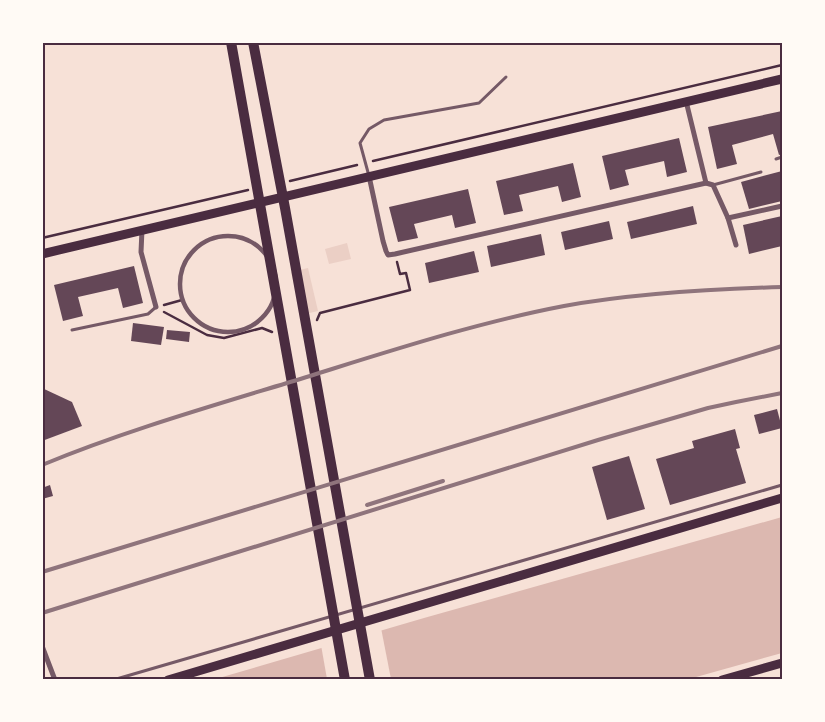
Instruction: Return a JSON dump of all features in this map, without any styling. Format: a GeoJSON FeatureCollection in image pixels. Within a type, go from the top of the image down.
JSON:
{"type":"FeatureCollection","features":[{"type":"Feature","properties":{"kind":"highway"},"geometry":{"type":"LineString","coordinates":[[231,42],[346,680]]}},
{"type":"Feature","properties":{"kind":"highway"},"geometry":{"type":"LineString","coordinates":[[253,42],[370,680]]}},
{"type":"Feature","properties":{"kind":"main road"},"geometry":{"type":"LineString","coordinates":[[42,254],[782,79]]}},
{"type":"Feature","properties":{"kind":"main road"},"geometry":{"type":"LineString","coordinates":[[168,680],[782,498]]}},
{"type":"Feature","properties":{"kind":"main road"},"geometry":{"type":"LineString","coordinates":[[722,680],[782,663]]}},
{"type":"Feature","properties":{"kind":"street"},"geometry":{"type":"LineString","coordinates":[[686,101],[706,183]]}},
{"type":"Feature","properties":{"kind":"street"},"geometry":{"type":"LineString","coordinates":[[369,176],[383,241],[388,254],[395,254],[706,183],[713,185],[728,218],[736,245]]}},
{"type":"Feature","properties":{"kind":"street"},"geometry":{"type":"LineString","coordinates":[[728,218],[782,206]]}},
{"type":"Feature","properties":{"kind":"street"},"geometry":{"type":"LineString","coordinates":[[142,230],[141,252],[156,307]]}},
{"type":"Feature","properties":{"kind":"street"},"geometry":{"type":"LineString","coordinates":[[223,236],[238,237],[246,240],[264,252],[272,265],[276,280],[275,295],[270,310],[260,321],[247,329],[232,333],[217,332],[203,326],[191,316],[182,300],[180,274],[186,259],[196,248],[209,240],[223,236]]}},
{"type":"Feature","properties":{"kind":"street"},"geometry":{"type":"LineString","coordinates":[[42,646],[55,680]]}},
{"type":"Feature","properties":{"kind":"lane"},"geometry":{"type":"LineString","coordinates":[[369,176],[360,143],[369,129],[384,120],[479,103],[506,77]]}},
{"type":"Feature","properties":{"kind":"lane"},"geometry":{"type":"LineString","coordinates":[[776,159],[782,157]]}},
{"type":"Feature","properties":{"kind":"lane"},"geometry":{"type":"LineString","coordinates":[[713,185],[761,172]]}},
{"type":"Feature","properties":{"kind":"lane"},"geometry":{"type":"LineString","coordinates":[[72,330],[148,314],[156,307]]}},
{"type":"Feature","properties":{"kind":"lane"},"geometry":{"type":"LineString","coordinates":[[113,680],[782,485]]}},
{"type":"Feature","properties":{"kind":"path"},"geometry":{"type":"LineString","coordinates":[[289,181],[782,65]]}},
{"type":"Feature","properties":{"kind":"path"},"geometry":{"type":"LineString","coordinates":[[42,238],[251,190]]}},
{"type":"Feature","properties":{"kind":"path"},"geometry":{"type":"LineString","coordinates":[[156,307],[182,300]]}},
{"type":"Feature","properties":{"kind":"shaded area"},"geometry":{"type":"Polygon","coordinates":[[[347,243],[351,259],[329,264],[325,249],[347,243]]]}},
{"type":"Feature","properties":{"kind":"shaded area"},"geometry":{"type":"Polygon","coordinates":[[[308,268],[318,311],[301,315],[291,272],[308,268]]]}},
{"type":"Feature","properties":{"kind":"shaded area"},"geometry":{"type":"Polygon","coordinates":[[[782,517],[782,653],[689,679],[212,680],[424,618],[782,517]]]}},
{"type":"Feature","properties":{"kind":"pier"},"geometry":{"type":"Polygon","coordinates":[[[381,628],[391,679],[327,679],[321,645],[381,628]]]}},
{"type":"Feature","properties":{"kind":"building"},"geometry":{"type":"Polygon","coordinates":[[[782,111],[782,154],[779,155],[773,134],[732,145],[737,164],[717,169],[708,127],[782,111]]]}},
{"type":"Feature","properties":{"kind":"building"},"geometry":{"type":"Polygon","coordinates":[[[679,138],[687,172],[667,177],[664,161],[625,170],[629,185],[610,190],[602,156],[679,138]]]}},
{"type":"Feature","properties":{"kind":"building"},"geometry":{"type":"Polygon","coordinates":[[[573,163],[581,197],[562,202],[558,186],[519,195],[523,211],[504,215],[496,181],[573,163]]]}},
{"type":"Feature","properties":{"kind":"building"},"geometry":{"type":"Polygon","coordinates":[[[782,171],[782,201],[749,209],[741,182],[782,171]]]}},
{"type":"Feature","properties":{"kind":"building"},"geometry":{"type":"Polygon","coordinates":[[[468,189],[476,223],[455,228],[452,215],[414,224],[418,238],[398,242],[389,207],[468,189]]]}},
{"type":"Feature","properties":{"kind":"building"},"geometry":{"type":"Polygon","coordinates":[[[693,206],[697,224],[631,239],[627,222],[693,206]]]}},
{"type":"Feature","properties":{"kind":"building"},"geometry":{"type":"Polygon","coordinates":[[[782,216],[782,246],[749,254],[743,225],[782,216]]]}},
{"type":"Feature","properties":{"kind":"building"},"geometry":{"type":"Polygon","coordinates":[[[609,221],[613,239],[565,250],[561,232],[609,221]]]}},
{"type":"Feature","properties":{"kind":"building"},"geometry":{"type":"Polygon","coordinates":[[[541,234],[545,255],[491,267],[487,246],[541,234]]]}},
{"type":"Feature","properties":{"kind":"building"},"geometry":{"type":"Polygon","coordinates":[[[474,251],[479,272],[429,283],[425,263],[474,251]]]}},
{"type":"Feature","properties":{"kind":"building"},"geometry":{"type":"Polygon","coordinates":[[[134,266],[143,303],[123,308],[118,288],[78,297],[83,316],[63,321],[54,285],[134,266]]]}},
{"type":"Feature","properties":{"kind":"building"},"geometry":{"type":"Polygon","coordinates":[[[133,323],[164,327],[161,345],[131,341],[133,323]]]}},
{"type":"Feature","properties":{"kind":"building"},"geometry":{"type":"Polygon","coordinates":[[[167,330],[190,332],[189,342],[166,339],[167,330]]]}},
{"type":"Feature","properties":{"kind":"building"},"geometry":{"type":"Polygon","coordinates":[[[42,388],[72,402],[82,426],[42,441],[42,388]]]}},
{"type":"Feature","properties":{"kind":"building"},"geometry":{"type":"Polygon","coordinates":[[[777,409],[782,428],[759,434],[754,415],[777,409]]]}},
{"type":"Feature","properties":{"kind":"building"},"geometry":{"type":"Polygon","coordinates":[[[735,429],[740,448],[736,449],[746,483],[670,505],[656,459],[694,448],[692,441],[735,429]]]}},
{"type":"Feature","properties":{"kind":"building"},"geometry":{"type":"Polygon","coordinates":[[[629,456],[645,509],[607,520],[592,467],[629,456]]]}},
{"type":"Feature","properties":{"kind":"building"},"geometry":{"type":"Polygon","coordinates":[[[50,485],[53,496],[42,499],[42,488],[50,485]]]}},
{"type":"Feature","properties":{"kind":"railway"},"geometry":{"type":"LineString","coordinates":[[42,465],[133,431],[195,411],[390,351],[529,313],[564,306],[646,295],[700,290],[782,287]]}},
{"type":"Feature","properties":{"kind":"railway"},"geometry":{"type":"LineString","coordinates":[[42,572],[782,346]]}},
{"type":"Feature","properties":{"kind":"railway"},"geometry":{"type":"LineString","coordinates":[[42,613],[598,440],[708,408],[782,393]]}},
{"type":"Feature","properties":{"kind":"railway"},"geometry":{"type":"LineString","coordinates":[[367,505],[443,481]]}}]}
